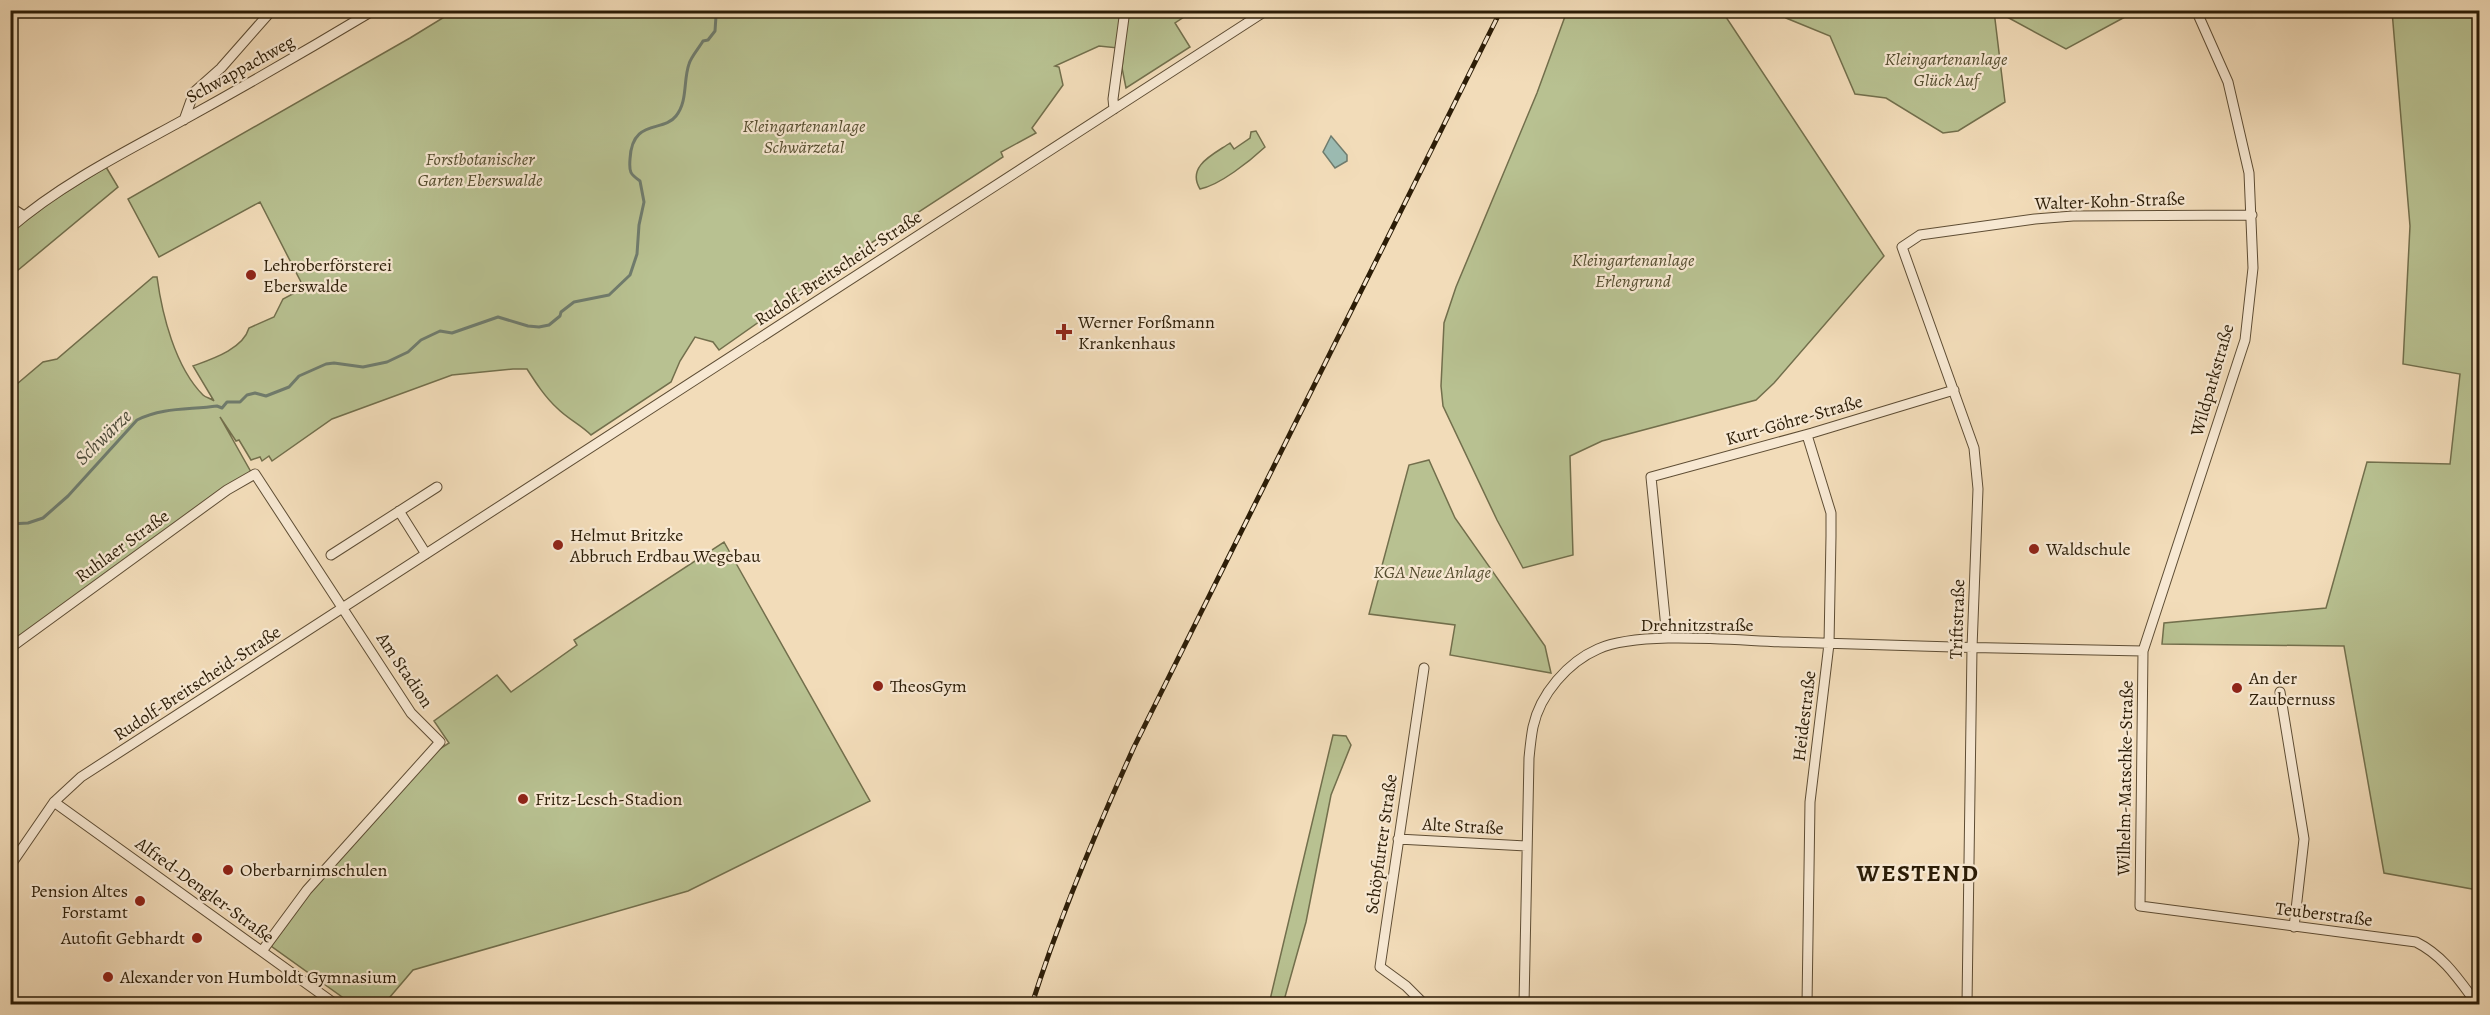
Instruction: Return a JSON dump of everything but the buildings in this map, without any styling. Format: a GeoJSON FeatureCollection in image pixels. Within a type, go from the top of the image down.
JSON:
{"type":"FeatureCollection","features":[{"type":"Feature","properties":{"kind":"street","name":"Schwappachweg"},"geometry":{"type":"LineString","coordinates":[[184,120],[194,92],[220,68],[272,10]]}},
{"type":"Feature","properties":{"kind":"street","name":"Schwappachweg"},"geometry":{"type":"LineString","coordinates":[[10,228],[24,216],[104,164],[374,10]]}},
{"type":"Feature","properties":{"kind":"street"},"geometry":{"type":"LineString","coordinates":[[1114,109],[1113,99],[1125,10]]}},
{"type":"Feature","properties":{"kind":"street","name":"Rudolf-Breitscheid-Straße"},"geometry":{"type":"LineString","coordinates":[[10,866],[54,802],[81,777],[1267,10]]}},
{"type":"Feature","properties":{"kind":"street","name":"Wildparkstraße"},"geometry":{"type":"LineString","coordinates":[[2143,651],[2245,340],[2253,268],[2249,173],[2229,82],[2196,10]]}},
{"type":"Feature","properties":{"kind":"street"},"geometry":{"type":"LineString","coordinates":[[10,207],[24,216]]}},
{"type":"Feature","properties":{"kind":"street","name":"Walter-Kohn-Straße"},"geometry":{"type":"LineString","coordinates":[[1902,247],[1920,235],[2045,218],[2252,215]]}},
{"type":"Feature","properties":{"kind":"street","name":"Triftstraße"},"geometry":{"type":"LineString","coordinates":[[1902,247],[1974,448],[1978,489],[1972,648],[1967,1005]]}},
{"type":"Feature","properties":{"kind":"street","name":"Kurt-Göhre-Straße"},"geometry":{"type":"LineString","coordinates":[[1667,639],[1651,477],[1807,435],[1954,390]]}},
{"type":"Feature","properties":{"kind":"street","name":"Heidestraße"},"geometry":{"type":"LineString","coordinates":[[1807,435],[1831,513],[1829,644],[1810,802],[1807,1005]]}},
{"type":"Feature","properties":{"kind":"street","name":"Am Stadion"},"geometry":{"type":"LineString","coordinates":[[255,474],[411,713],[440,742],[307,890],[262,951]]}},
{"type":"Feature","properties":{"kind":"street","name":"Ruhlaer Straße"},"geometry":{"type":"LineString","coordinates":[[10,648],[227,490],[255,474]]}},
{"type":"Feature","properties":{"kind":"street"},"geometry":{"type":"LineString","coordinates":[[332,555],[438,486]]}},
{"type":"Feature","properties":{"kind":"street"},"geometry":{"type":"LineString","coordinates":[[399,511],[426,554]]}},
{"type":"Feature","properties":{"kind":"street","name":"Drehnitzstraße"},"geometry":{"type":"LineString","coordinates":[[1524,1005],[1529,758],[1533,726],[1539,708],[1551,690],[1565,671],[1580,658],[1600,648],[1667,639],[2143,651]]}},
{"type":"Feature","properties":{"kind":"street","name":"Wilhelm-Matschke-Straße"},"geometry":{"type":"LineString","coordinates":[[2140,906],[2143,651]]}},
{"type":"Feature","properties":{"kind":"street","name":"Schöpfurter Straße"},"geometry":{"type":"LineString","coordinates":[[1424,668],[1380,967],[1406,986],[1424,1005]]}},
{"type":"Feature","properties":{"kind":"street"},"geometry":{"type":"LineString","coordinates":[[2280,692],[2304,839],[2294,927]]}},
{"type":"Feature","properties":{"kind":"street","name":"Alfred-Dengler-Straße"},"geometry":{"type":"LineString","coordinates":[[54,802],[335,1005]]}},
{"type":"Feature","properties":{"kind":"street","name":"Alte Straße"},"geometry":{"type":"LineString","coordinates":[[1398,839],[1527,846]]}},
{"type":"Feature","properties":{"kind":"street","name":"Teuberstraße"},"geometry":{"type":"LineString","coordinates":[[2140,906],[2416,942],[2432,950],[2445,963],[2477,1005]]}},
{"type":"Feature","properties":{"kind":"green space"},"geometry":{"type":"Polygon","coordinates":[[[454,11],[1124,11],[1118,48],[1099,46],[1055,66],[1059,67],[1063,85],[1032,128],[1036,133],[1001,152],[1003,157],[871,243],[719,350],[713,342],[695,337],[680,361],[671,382],[591,435],[553,404],[527,369],[452,375],[332,419],[272,461],[269,456],[262,461],[260,457],[251,460],[239,440],[236,441],[220,417],[251,472],[11,642],[11,389],[43,362],[57,359],[153,277],[157,277],[166,323],[177,355],[193,383],[203,395],[214,401],[193,366],[234,347],[246,335],[249,328],[274,317],[283,299],[304,288],[260,202],[159,257],[128,199],[454,11]]]}},
{"type":"Feature","properties":{"kind":"green space"},"geometry":{"type":"Polygon","coordinates":[[[1128,11],[1193,11],[1175,23],[1190,47],[1126,88],[1122,68],[1128,11]]]}},
{"type":"Feature","properties":{"kind":"green space","name":"Kleingartenanlage Erlengrund"},"geometry":{"type":"Polygon","coordinates":[[[1567,11],[1722,11],[1884,256],[1774,383],[1756,400],[1602,441],[1570,456],[1573,555],[1523,568],[1497,520],[1443,406],[1441,386],[1444,323],[1456,287],[1537,93],[1567,11]]]}},
{"type":"Feature","properties":{"kind":"green space","name":"Kleingartenanlage Glück Auf"},"geometry":{"type":"Polygon","coordinates":[[[1780,11],[1994,11],[2005,102],[1958,131],[1943,133],[1886,98],[1855,94],[1830,36],[1786,18],[1780,11]]]}},
{"type":"Feature","properties":{"kind":"green space"},"geometry":{"type":"Polygon","coordinates":[[[1996,11],[2136,11],[2066,49],[1996,11]]]}},
{"type":"Feature","properties":{"kind":"green space"},"geometry":{"type":"Polygon","coordinates":[[[2392,11],[2479,11],[2479,897],[2472,889],[2384,873],[2344,646],[2162,644],[2164,623],[2326,608],[2367,462],[2450,464],[2460,374],[2403,364],[2410,226],[2392,11]]]}},
{"type":"Feature","properties":{"kind":"green space"},"geometry":{"type":"Polygon","coordinates":[[[1256,131],[1265,147],[1225,178],[1200,189],[1197,181],[1199,167],[1210,156],[1230,143],[1234,149],[1250,138],[1251,132],[1256,131]]]}},
{"type":"Feature","properties":{"kind":"green space"},"geometry":{"type":"Polygon","coordinates":[[[106,167],[118,187],[11,276],[11,232],[55,199],[106,167]]]}},
{"type":"Feature","properties":{"kind":"green space","name":"KGA Neue Anlage"},"geometry":{"type":"Polygon","coordinates":[[[1429,460],[1455,518],[1545,646],[1551,673],[1450,655],[1455,625],[1369,614],[1409,465],[1429,460]]]}},
{"type":"Feature","properties":{"kind":"green space"},"geometry":{"type":"Polygon","coordinates":[[[724,542],[870,801],[688,891],[413,970],[384,1004],[352,1004],[271,946],[310,893],[438,750],[449,743],[434,721],[497,675],[511,692],[577,645],[574,640],[724,542]]]}},
{"type":"Feature","properties":{"kind":"green space"},"geometry":{"type":"Polygon","coordinates":[[[1333,735],[1346,736],[1351,745],[1331,795],[1306,922],[1283,1004],[1269,1004],[1333,735]]]}},
{"type":"Feature","properties":{"kind":"water"},"geometry":{"type":"Polygon","coordinates":[[[1331,136],[1347,155],[1347,161],[1335,168],[1323,152],[1331,136]]]}},
{"type":"Feature","properties":{"kind":"waterway","name":"Schwärze"},"geometry":{"type":"LineString","coordinates":[[10,524],[28,523],[43,518],[68,496],[137,420],[147,416],[176,410],[217,406],[222,408],[227,402],[240,402],[247,395],[255,393],[266,396],[289,387],[299,376],[326,364],[363,367],[387,362],[408,352],[421,340],[440,331],[452,333],[498,317],[528,326],[549,325],[574,302],[609,295],[630,275],[637,254],[639,225],[644,202],[640,181],[630,170],[632,146],[636,137],[642,132],[664,124],[676,116],[684,97],[690,61],[703,41],[708,40],[715,31],[716,16],[724,10]]}},
{"type":"Feature","properties":{"kind":"railway"},"geometry":{"type":"LineString","coordinates":[[1032,1004],[1079,874],[1134,747],[1501,10]]}},
{"type":"Feature","properties":{"kind":"place","name":"Lehroberförsterei Eberswalde"},"geometry":{"type":"Point","coordinates":[251,275]}},
{"type":"Feature","properties":{"kind":"place","name":"Werner Forßmann Krankenhaus"},"geometry":{"type":"Point","coordinates":[1064,332]}},
{"type":"Feature","properties":{"kind":"place","name":"Helmut Britzke Abbruch Erdbau Wegebau"},"geometry":{"type":"Point","coordinates":[558,545]}},
{"type":"Feature","properties":{"kind":"place","name":"Waldschule"},"geometry":{"type":"Point","coordinates":[2034,549]}},
{"type":"Feature","properties":{"kind":"place","name":"TheosGym"},"geometry":{"type":"Point","coordinates":[878,686]}},
{"type":"Feature","properties":{"kind":"place","name":"An der Zaubernuss"},"geometry":{"type":"Point","coordinates":[2237,688]}},
{"type":"Feature","properties":{"kind":"place","name":"Fritz-Lesch-Stadion"},"geometry":{"type":"Point","coordinates":[523,799]}},
{"type":"Feature","properties":{"kind":"place","name":"Oberbarnimschulen"},"geometry":{"type":"Point","coordinates":[228,870]}},
{"type":"Feature","properties":{"kind":"place","name":"Pension Altes Forstamt"},"geometry":{"type":"Point","coordinates":[140,901]}},
{"type":"Feature","properties":{"kind":"place","name":"Autofit Gebhardt"},"geometry":{"type":"Point","coordinates":[197,938]}},
{"type":"Feature","properties":{"kind":"place","name":"Alexander von Humboldt Gymnasium"},"geometry":{"type":"Point","coordinates":[108,977]}},
{"type":"Feature","properties":{"kind":"district","name":"WESTEND"},"geometry":{"type":"Point","coordinates":[1918,873]}},
{"type":"Feature","properties":{"kind":"park label","name":"Kleingartenanlage Schwärzetal"},"geometry":{"type":"Point","coordinates":[804,136]}},
{"type":"Feature","properties":{"kind":"park label","name":"Forstbotanischer Garten Eberswalde"},"geometry":{"type":"Point","coordinates":[480,169]}}]}
